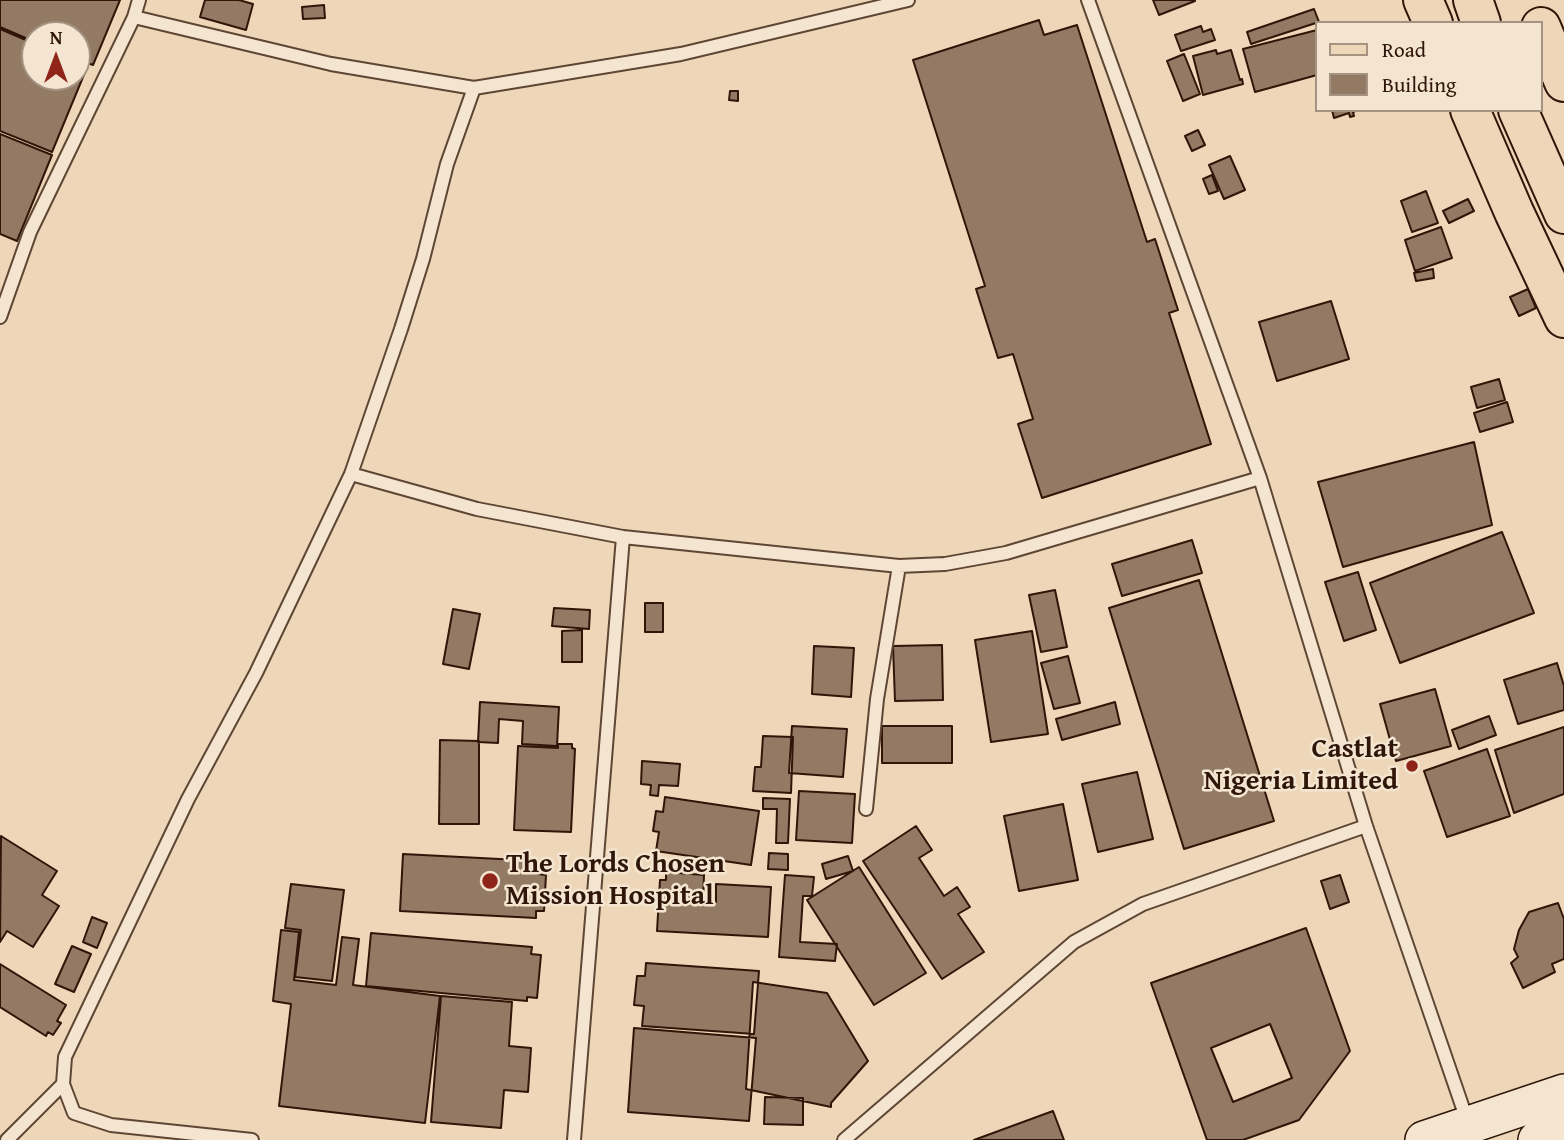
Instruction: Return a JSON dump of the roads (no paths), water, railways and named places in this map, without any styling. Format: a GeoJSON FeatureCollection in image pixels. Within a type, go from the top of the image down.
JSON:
{"type":"FeatureCollection","features":[{"type":"Feature","properties":{"kind":"main road"},"geometry":{"type":"LineString","coordinates":[[1423,0],[1432,21]]}},
{"type":"Feature","properties":{"kind":"main road"},"geometry":{"type":"LineString","coordinates":[[1473,0],[1481,21]]}},
{"type":"Feature","properties":{"kind":"main road"},"geometry":{"type":"LineString","coordinates":[[1531,0],[1539,21]]}},
{"type":"Feature","properties":{"kind":"main road"},"geometry":{"type":"LineString","coordinates":[[1543,32],[1564,82]]}},
{"type":"Feature","properties":{"kind":"main road"},"geometry":{"type":"LineString","coordinates":[[1471,112],[1564,318]]}},
{"type":"Feature","properties":{"kind":"main road"},"geometry":{"type":"LineString","coordinates":[[1519,112],[1564,214]]}},
{"type":"Feature","properties":{"kind":"street"},"geometry":{"type":"LineString","coordinates":[[1424,1140],[1564,1093]]}},
{"type":"Feature","properties":{"kind":"street"},"geometry":{"type":"LineString","coordinates":[[1537,1140],[1564,1130]]}},
{"type":"Feature","properties":{"kind":"lane"},"geometry":{"type":"LineString","coordinates":[[0,317],[30,232],[134,17],[139,0]]}},
{"type":"Feature","properties":{"kind":"lane"},"geometry":{"type":"LineString","coordinates":[[134,17],[331,64],[474,89],[681,54],[908,0]]}},
{"type":"Feature","properties":{"kind":"lane"},"geometry":{"type":"LineString","coordinates":[[1088,0],[1260,478],[1366,826],[1468,1124]]}},
{"type":"Feature","properties":{"kind":"lane"},"geometry":{"type":"LineString","coordinates":[[252,1140],[111,1125],[74,1113],[63,1084],[65,1057],[188,799],[256,673],[351,474],[405,317],[447,164],[474,89]]}},
{"type":"Feature","properties":{"kind":"lane"},"geometry":{"type":"LineString","coordinates":[[351,474],[477,509],[623,537],[899,566],[945,564],[1006,553],[1260,478]]}},
{"type":"Feature","properties":{"kind":"lane"},"geometry":{"type":"LineString","coordinates":[[573,1140],[623,537]]}},
{"type":"Feature","properties":{"kind":"lane"},"geometry":{"type":"LineString","coordinates":[[866,809],[877,699],[899,566]]}},
{"type":"Feature","properties":{"kind":"lane"},"geometry":{"type":"LineString","coordinates":[[844,1140],[1074,942],[1143,904],[1366,826]]}},
{"type":"Feature","properties":{"kind":"lane"},"geometry":{"type":"LineString","coordinates":[[7,1140],[63,1084]]}},
{"type":"Feature","properties":{"kind":"place","name":"Castlat Nigeria Limited"},"geometry":{"type":"Point","coordinates":[1412,766]}},
{"type":"Feature","properties":{"kind":"place","name":"The Lords Chosen Mission Hospital"},"geometry":{"type":"Point","coordinates":[490,881]}}]}
